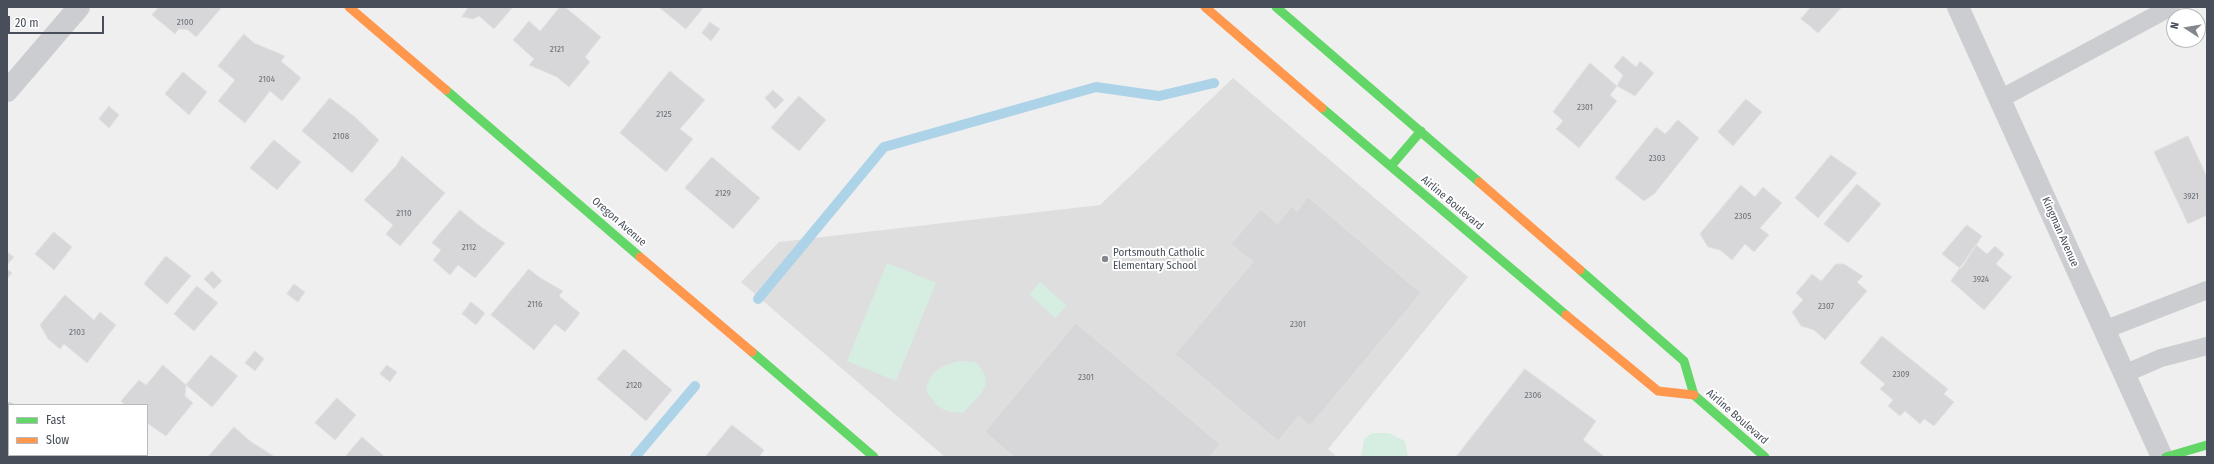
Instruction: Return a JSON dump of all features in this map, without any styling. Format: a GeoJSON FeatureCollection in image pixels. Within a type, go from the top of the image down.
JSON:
{"type":"FeatureCollection","features":[{"type":"Feature","properties":{"kind":"main road","name":"Oregon Avenue"},"geometry":{"type":"LineString","coordinates":[[349,7],[874,457]]}},
{"type":"Feature","properties":{"kind":"main road","name":"Airline Boulevard"},"geometry":{"type":"LineString","coordinates":[[1205,7],[1658,391],[1694,395]]}},
{"type":"Feature","properties":{"kind":"main road","name":"Airline Boulevard"},"geometry":{"type":"LineString","coordinates":[[1276,7],[1421,131],[1684,361],[1694,395],[1764,457]]}},
{"type":"Feature","properties":{"kind":"main road"},"geometry":{"type":"LineString","coordinates":[[1391,166],[1421,131]]}},
{"type":"Feature","properties":{"kind":"main road"},"geometry":{"type":"LineString","coordinates":[[2166,457],[2199,450]]}},
{"type":"Feature","properties":{"kind":"street"},"geometry":{"type":"LineString","coordinates":[[7,91],[79,7]]}},
{"type":"Feature","properties":{"kind":"street","name":"Kingman Avenue"},"geometry":{"type":"LineString","coordinates":[[1958,7],[2162,457]]}},
{"type":"Feature","properties":{"kind":"lane"},"geometry":{"type":"LineString","coordinates":[[2000,99],[2171,7]]}},
{"type":"Feature","properties":{"kind":"lane"},"geometry":{"type":"LineString","coordinates":[[2104,330],[2207,290]]}},
{"type":"Feature","properties":{"kind":"lane"},"geometry":{"type":"LineString","coordinates":[[2124,374],[2160,358],[2207,346]]}},
{"type":"Feature","properties":{"kind":"shaded area","name":"Portsmouth Catholic Elementary School"},"geometry":{"type":"Polygon","coordinates":[[[1233,78],[1468,277],[1328,449],[1337,457],[945,457],[741,282],[779,242],[1100,205],[1233,78]]]}},
{"type":"Feature","properties":{"kind":"green space"},"geometry":{"type":"Polygon","coordinates":[[[887,263],[936,283],[896,381],[847,361],[887,263]]]}},
{"type":"Feature","properties":{"kind":"green space"},"geometry":{"type":"Polygon","coordinates":[[[1040,282],[1067,306],[1055,318],[1029,294],[1040,282]]]}},
{"type":"Feature","properties":{"kind":"green space"},"geometry":{"type":"Polygon","coordinates":[[[959,361],[975,362],[982,369],[986,382],[981,394],[964,412],[951,412],[937,405],[926,390],[931,377],[937,370],[959,361]]]}},
{"type":"Feature","properties":{"kind":"green space"},"geometry":{"type":"Polygon","coordinates":[[[1372,433],[1389,433],[1405,441],[1408,457],[1361,457],[1364,439],[1372,433]]]}},
{"type":"Feature","properties":{"kind":"building"},"geometry":{"type":"Polygon","coordinates":[[[159,7],[222,7],[196,37],[188,30],[179,29],[175,34],[152,15],[159,7]]]}},
{"type":"Feature","properties":{"kind":"building"},"geometry":{"type":"Polygon","coordinates":[[[468,7],[513,7],[494,29],[479,16],[473,19],[462,17],[468,7]]]}},
{"type":"Feature","properties":{"kind":"building"},"geometry":{"type":"Polygon","coordinates":[[[560,7],[565,7],[601,37],[585,57],[590,62],[569,87],[557,77],[529,65],[534,59],[513,40],[529,21],[540,31],[560,7]]]}},
{"type":"Feature","properties":{"kind":"building"},"geometry":{"type":"Polygon","coordinates":[[[659,7],[704,7],[686,29],[659,7]]]}},
{"type":"Feature","properties":{"kind":"building"},"geometry":{"type":"Polygon","coordinates":[[[1811,7],[1842,7],[1818,33],[1801,19],[1811,7]]]}},
{"type":"Feature","properties":{"kind":"building"},"geometry":{"type":"Polygon","coordinates":[[[710,22],[720,29],[711,41],[702,33],[710,22]]]}},
{"type":"Feature","properties":{"kind":"building"},"geometry":{"type":"Polygon","coordinates":[[[244,34],[254,43],[285,56],[281,61],[301,78],[282,101],[270,91],[245,123],[218,101],[235,80],[218,66],[244,34]]]}},
{"type":"Feature","properties":{"kind":"building"},"geometry":{"type":"Polygon","coordinates":[[[1623,56],[1636,67],[1640,61],[1654,73],[1635,96],[1617,86],[1623,75],[1614,67],[1623,56]]]}},
{"type":"Feature","properties":{"kind":"building"},"geometry":{"type":"Polygon","coordinates":[[[1590,63],[1617,86],[1610,95],[1617,101],[1579,148],[1556,129],[1563,121],[1553,112],[1590,63]]]}},
{"type":"Feature","properties":{"kind":"building"},"geometry":{"type":"Polygon","coordinates":[[[670,71],[705,100],[680,129],[693,139],[666,172],[620,133],[670,71]]]}},
{"type":"Feature","properties":{"kind":"building"},"geometry":{"type":"Polygon","coordinates":[[[183,72],[207,92],[189,115],[165,94],[183,72]]]}},
{"type":"Feature","properties":{"kind":"building"},"geometry":{"type":"Polygon","coordinates":[[[773,90],[784,100],[775,109],[765,98],[773,90]]]}},
{"type":"Feature","properties":{"kind":"building"},"geometry":{"type":"Polygon","coordinates":[[[799,96],[826,120],[799,151],[771,128],[799,96]]]}},
{"type":"Feature","properties":{"kind":"building"},"geometry":{"type":"Polygon","coordinates":[[[330,98],[355,117],[379,140],[352,173],[302,131],[330,98]]]}},
{"type":"Feature","properties":{"kind":"building"},"geometry":{"type":"Polygon","coordinates":[[[1746,99],[1762,112],[1733,146],[1718,132],[1746,99]]]}},
{"type":"Feature","properties":{"kind":"building"},"geometry":{"type":"Polygon","coordinates":[[[109,106],[119,115],[109,128],[99,119],[109,106]]]}},
{"type":"Feature","properties":{"kind":"building"},"geometry":{"type":"Polygon","coordinates":[[[1678,120],[1699,138],[1655,193],[1644,201],[1615,178],[1656,127],[1665,134],[1678,120]]]}},
{"type":"Feature","properties":{"kind":"building"},"geometry":{"type":"Polygon","coordinates":[[[2188,136],[2207,177],[2207,215],[2188,224],[2154,152],[2188,136]]]}},
{"type":"Feature","properties":{"kind":"building"},"geometry":{"type":"Polygon","coordinates":[[[274,140],[301,162],[277,190],[250,168],[274,140]]]}},
{"type":"Feature","properties":{"kind":"building"},"geometry":{"type":"Polygon","coordinates":[[[1831,155],[1857,173],[1818,218],[1795,198],[1831,155]]]}},
{"type":"Feature","properties":{"kind":"building"},"geometry":{"type":"Polygon","coordinates":[[[402,156],[445,193],[400,246],[386,234],[393,225],[364,200],[396,166],[402,156]]]}},
{"type":"Feature","properties":{"kind":"building"},"geometry":{"type":"Polygon","coordinates":[[[712,157],[760,198],[733,229],[685,188],[712,157]]]}},
{"type":"Feature","properties":{"kind":"building"},"geometry":{"type":"Polygon","coordinates":[[[1857,184],[1881,204],[1848,243],[1824,224],[1857,184]]]}},
{"type":"Feature","properties":{"kind":"building"},"geometry":{"type":"Polygon","coordinates":[[[1741,185],[1755,197],[1763,187],[1782,203],[1760,228],[1769,235],[1754,252],[1745,244],[1732,260],[1720,250],[1708,247],[1700,234],[1741,185]]]}},
{"type":"Feature","properties":{"kind":"building"},"geometry":{"type":"Polygon","coordinates":[[[1308,197],[1421,293],[1310,426],[1299,416],[1278,441],[1175,354],[1253,262],[1231,244],[1261,209],[1277,224],[1292,206],[1297,211],[1308,197]]]}},
{"type":"Feature","properties":{"kind":"building"},"geometry":{"type":"Polygon","coordinates":[[[460,210],[481,227],[505,243],[475,278],[458,265],[450,275],[433,260],[441,250],[432,243],[460,210]]]}},
{"type":"Feature","properties":{"kind":"building"},"geometry":{"type":"Polygon","coordinates":[[[1967,225],[1982,236],[1961,269],[1942,254],[1967,225]]]}},
{"type":"Feature","properties":{"kind":"building"},"geometry":{"type":"Polygon","coordinates":[[[54,232],[72,247],[54,270],[35,254],[54,232]]]}},
{"type":"Feature","properties":{"kind":"building"},"geometry":{"type":"Polygon","coordinates":[[[1976,245],[1987,254],[1995,246],[2004,254],[1996,264],[2012,277],[1984,310],[1951,281],[1976,245]]]}},
{"type":"Feature","properties":{"kind":"building"},"geometry":{"type":"Polygon","coordinates":[[[7,252],[14,257],[7,265],[7,252]]]}},
{"type":"Feature","properties":{"kind":"building"},"geometry":{"type":"Polygon","coordinates":[[[166,256],[191,276],[167,304],[144,284],[166,256]]]}},
{"type":"Feature","properties":{"kind":"building"},"geometry":{"type":"Polygon","coordinates":[[[1836,264],[1844,264],[1863,276],[1857,282],[1867,291],[1825,340],[1814,330],[1801,326],[1792,312],[1803,300],[1796,293],[1812,274],[1821,281],[1836,264]]]}},
{"type":"Feature","properties":{"kind":"building"},"geometry":{"type":"Polygon","coordinates":[[[7,269],[12,273],[7,279],[7,269]]]}},
{"type":"Feature","properties":{"kind":"building"},"geometry":{"type":"Polygon","coordinates":[[[529,269],[539,277],[563,291],[559,296],[580,313],[565,332],[555,324],[534,350],[491,315],[529,269]]]}},
{"type":"Feature","properties":{"kind":"building"},"geometry":{"type":"Polygon","coordinates":[[[212,271],[222,281],[214,289],[204,279],[212,271]]]}},
{"type":"Feature","properties":{"kind":"building"},"geometry":{"type":"Polygon","coordinates":[[[294,284],[305,292],[298,302],[287,294],[294,284]]]}},
{"type":"Feature","properties":{"kind":"building"},"geometry":{"type":"Polygon","coordinates":[[[197,286],[218,303],[194,331],[174,314],[197,286]]]}},
{"type":"Feature","properties":{"kind":"building"},"geometry":{"type":"Polygon","coordinates":[[[65,295],[94,320],[100,312],[116,325],[87,363],[64,344],[60,349],[48,339],[40,325],[65,295]]]}},
{"type":"Feature","properties":{"kind":"building"},"geometry":{"type":"Polygon","coordinates":[[[471,302],[485,313],[476,325],[462,314],[471,302]]]}},
{"type":"Feature","properties":{"kind":"building"},"geometry":{"type":"Polygon","coordinates":[[[1076,323],[1220,444],[1210,457],[1014,457],[985,432],[1076,323]]]}},
{"type":"Feature","properties":{"kind":"building"},"geometry":{"type":"Polygon","coordinates":[[[1882,336],[1948,389],[1944,394],[1954,402],[1934,426],[1924,419],[1920,424],[1905,411],[1900,416],[1888,406],[1893,400],[1880,389],[1885,384],[1860,363],[1882,336]]]}},
{"type":"Feature","properties":{"kind":"building"},"geometry":{"type":"Polygon","coordinates":[[[624,349],[672,390],[646,421],[597,379],[624,349]]]}},
{"type":"Feature","properties":{"kind":"building"},"geometry":{"type":"Polygon","coordinates":[[[255,351],[264,359],[255,371],[245,363],[255,351]]]}},
{"type":"Feature","properties":{"kind":"building"},"geometry":{"type":"Polygon","coordinates":[[[211,355],[238,376],[212,407],[186,385],[211,355]]]}},
{"type":"Feature","properties":{"kind":"building"},"geometry":{"type":"Polygon","coordinates":[[[163,365],[186,385],[185,396],[193,403],[166,436],[148,424],[148,404],[124,404],[121,401],[139,380],[146,385],[163,365]]]}},
{"type":"Feature","properties":{"kind":"building"},"geometry":{"type":"Polygon","coordinates":[[[387,365],[397,372],[390,382],[380,374],[387,365]]]}},
{"type":"Feature","properties":{"kind":"building"},"geometry":{"type":"Polygon","coordinates":[[[1525,369],[1596,421],[1583,440],[1605,457],[1456,457],[1525,369]]]}},
{"type":"Feature","properties":{"kind":"building"},"geometry":{"type":"Polygon","coordinates":[[[337,398],[356,415],[335,440],[315,423],[337,398]]]}},
{"type":"Feature","properties":{"kind":"building"},"geometry":{"type":"Polygon","coordinates":[[[732,425],[764,450],[759,457],[705,457],[732,425]]]}},
{"type":"Feature","properties":{"kind":"building"},"geometry":{"type":"Polygon","coordinates":[[[234,427],[250,441],[275,457],[208,457],[234,427]]]}},
{"type":"Feature","properties":{"kind":"building"},"geometry":{"type":"Polygon","coordinates":[[[362,437],[385,457],[345,457],[362,437]]]}},
{"type":"Feature","properties":{"kind":"waterway"},"geometry":{"type":"LineString","coordinates":[[758,299],[884,147],[1096,87],[1159,96],[1214,83]]}},
{"type":"Feature","properties":{"kind":"waterway"},"geometry":{"type":"LineString","coordinates":[[635,457],[695,386]]}},
{"type":"Feature","properties":{"kind":"traffic: fast"},"geometry":{"type":"LineString","coordinates":[[1276,7],[1479,182]]}},
{"type":"Feature","properties":{"kind":"traffic: fast"},"geometry":{"type":"LineString","coordinates":[[446,90],[640,257]]}},
{"type":"Feature","properties":{"kind":"traffic: fast"},"geometry":{"type":"LineString","coordinates":[[1322,108],[1566,315]]}},
{"type":"Feature","properties":{"kind":"traffic: fast"},"geometry":{"type":"LineString","coordinates":[[1391,166],[1421,131]]}},
{"type":"Feature","properties":{"kind":"traffic: fast"},"geometry":{"type":"LineString","coordinates":[[1580,270],[1684,361],[1694,395],[1765,457]]}},
{"type":"Feature","properties":{"kind":"traffic: fast"},"geometry":{"type":"LineString","coordinates":[[752,352],[874,457]]}},
{"type":"Feature","properties":{"kind":"traffic: fast"},"geometry":{"type":"LineString","coordinates":[[2166,457],[2207,445]]}},
{"type":"Feature","properties":{"kind":"traffic: slow"},"geometry":{"type":"LineString","coordinates":[[349,7],[446,90]]}},
{"type":"Feature","properties":{"kind":"traffic: slow"},"geometry":{"type":"LineString","coordinates":[[1205,7],[1322,108]]}},
{"type":"Feature","properties":{"kind":"traffic: slow"},"geometry":{"type":"LineString","coordinates":[[1479,182],[1580,270]]}},
{"type":"Feature","properties":{"kind":"traffic: slow"},"geometry":{"type":"LineString","coordinates":[[640,257],[752,352]]}},
{"type":"Feature","properties":{"kind":"traffic: slow"},"geometry":{"type":"LineString","coordinates":[[1566,315],[1658,391],[1694,395]]}},
{"type":"Feature","properties":{"kind":"place","name":"Portsmouth Catholic Elementary School"},"geometry":{"type":"Point","coordinates":[1105,259]}}]}
